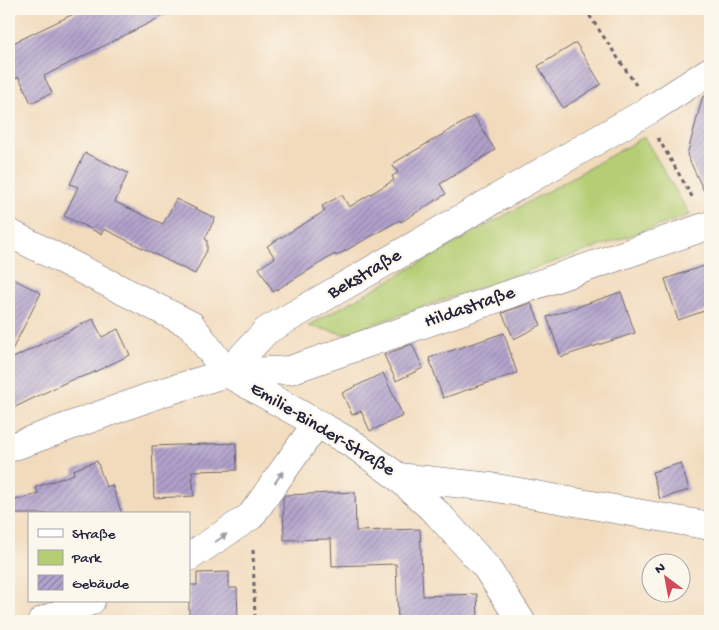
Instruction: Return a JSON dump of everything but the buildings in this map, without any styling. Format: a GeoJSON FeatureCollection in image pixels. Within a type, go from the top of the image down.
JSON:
{"type":"FeatureCollection","features":[{"type":"Feature","properties":{"kind":"street","name":"Bekstraße"},"geometry":{"type":"LineString","coordinates":[[227,373],[266,331],[652,108],[710,71]]}},
{"type":"Feature","properties":{"kind":"street","name":"Hildastraße"},"geometry":{"type":"LineString","coordinates":[[227,373],[290,370],[710,225]]}},
{"type":"Feature","properties":{"kind":"street","name":"Emilie-Binder-Straße"},"geometry":{"type":"LineString","coordinates":[[9,233],[191,325],[227,373],[353,444],[398,477],[490,487],[710,526]]}},
{"type":"Feature","properties":{"kind":"street"},"geometry":{"type":"LineString","coordinates":[[9,448],[164,392],[227,373]]}},
{"type":"Feature","properties":{"kind":"street"},"geometry":{"type":"LineString","coordinates":[[190,556],[251,516],[317,423]]}},
{"type":"Feature","properties":{"kind":"street"},"geometry":{"type":"LineString","coordinates":[[398,477],[438,514],[486,567],[521,621]]}},
{"type":"Feature","properties":{"kind":"street"},"geometry":{"type":"LineString","coordinates":[[42,621],[89,602]]}},
{"type":"Feature","properties":{"kind":"path"},"geometry":{"type":"LineString","coordinates":[[585,9],[639,89]]}},
{"type":"Feature","properties":{"kind":"path"},"geometry":{"type":"LineString","coordinates":[[656,135],[695,202]]}},
{"type":"Feature","properties":{"kind":"path"},"geometry":{"type":"LineString","coordinates":[[254,560],[255,621]]}},
{"type":"Feature","properties":{"kind":"green space"},"geometry":{"type":"Polygon","coordinates":[[[644,137],[690,215],[345,334],[308,326],[644,137]]]}}]}
